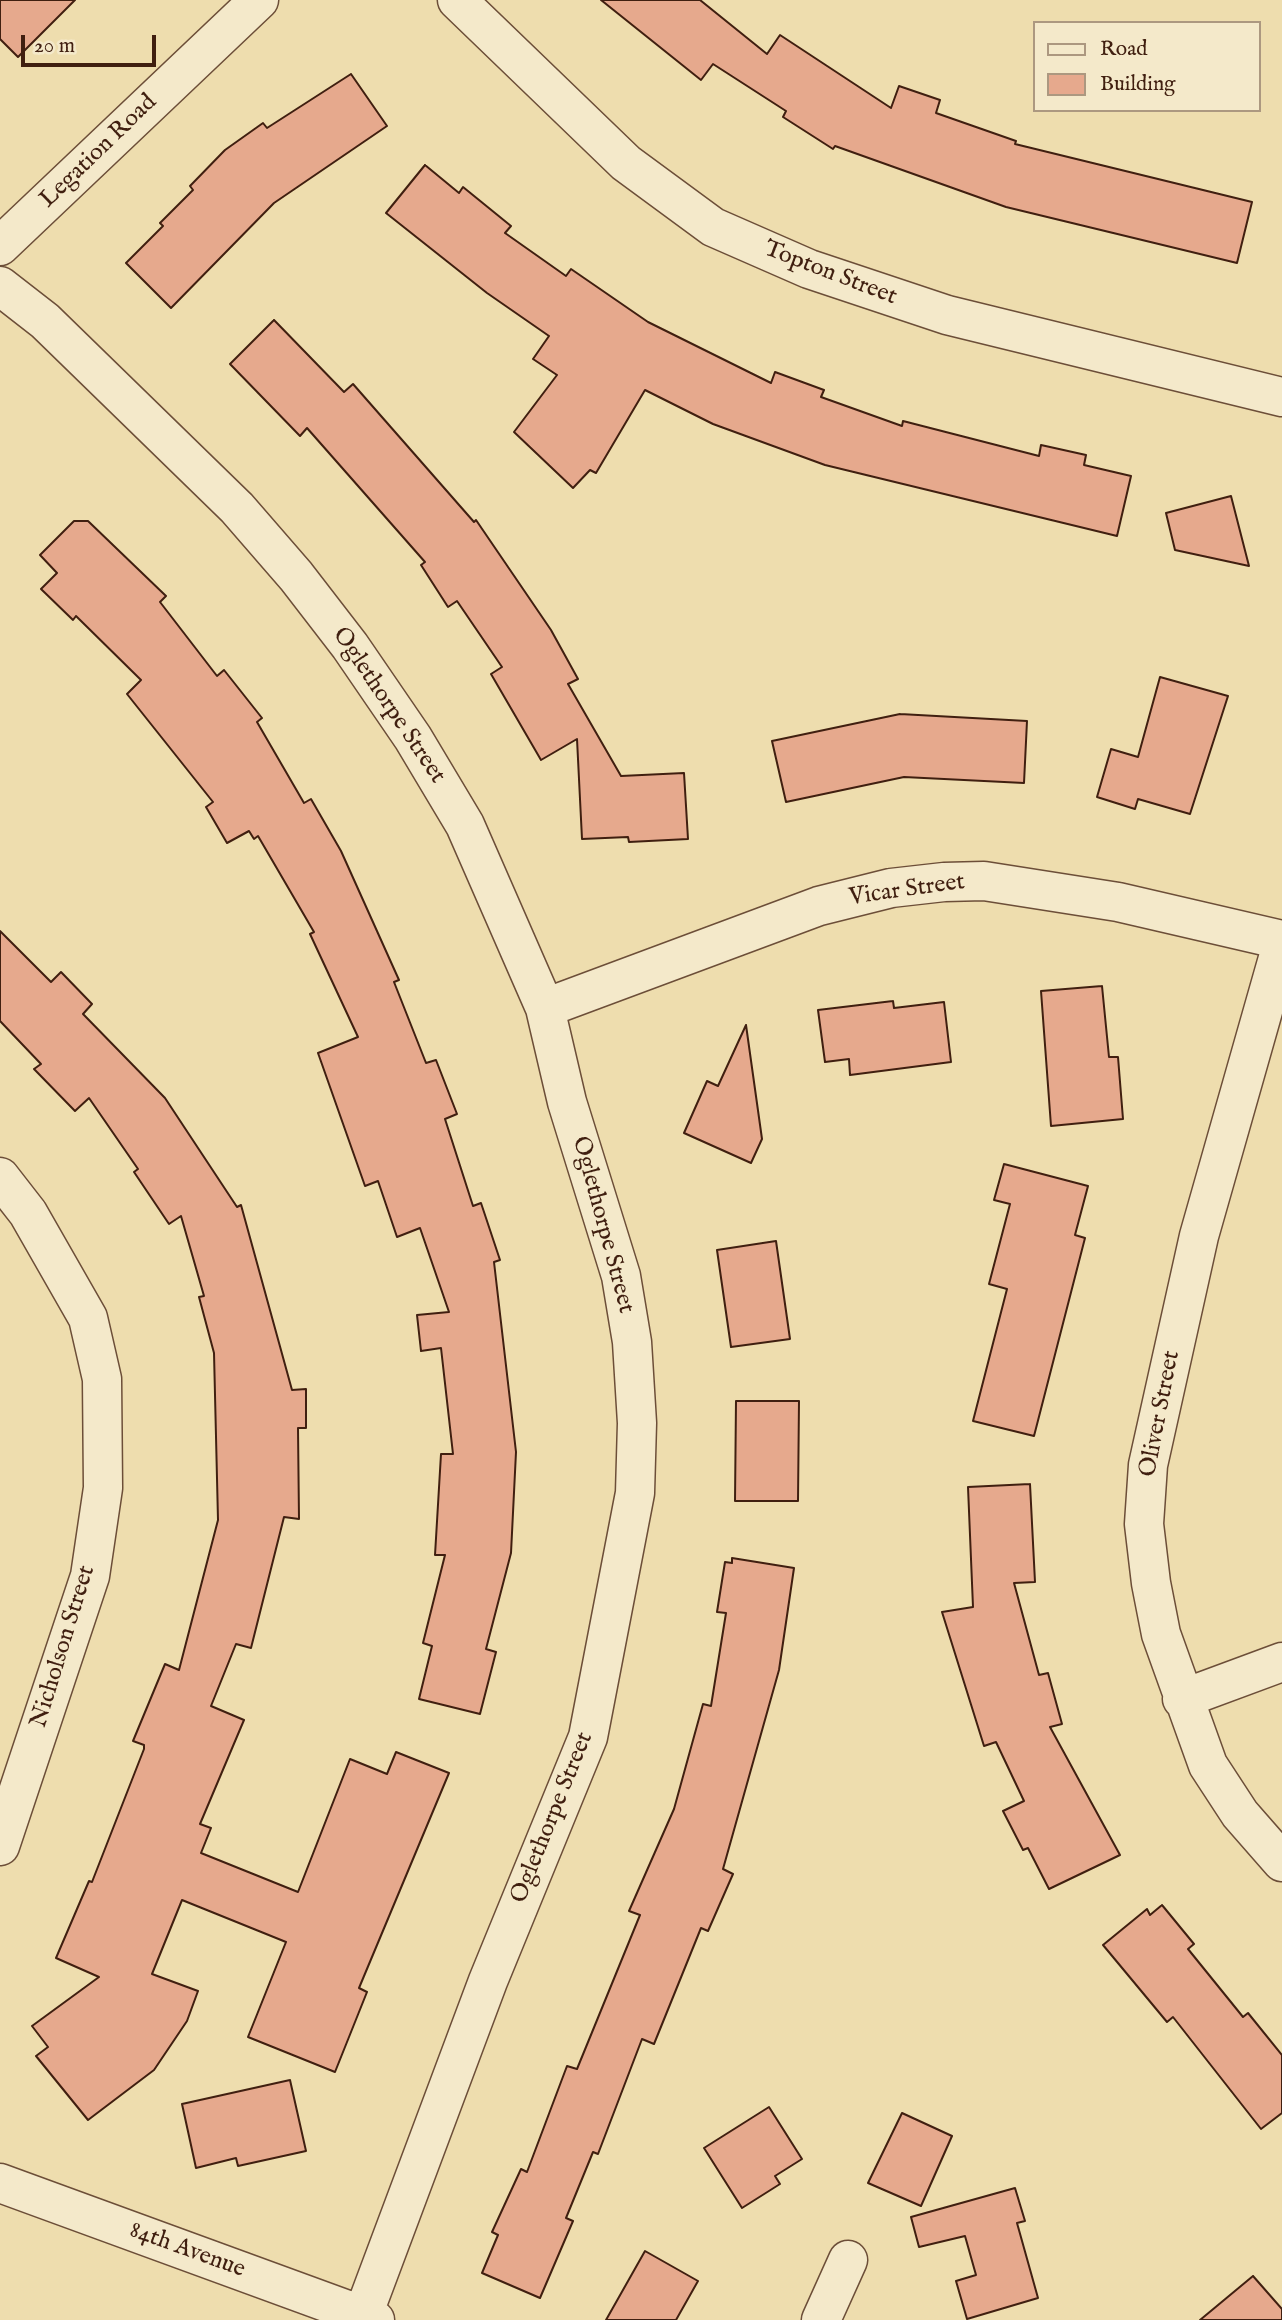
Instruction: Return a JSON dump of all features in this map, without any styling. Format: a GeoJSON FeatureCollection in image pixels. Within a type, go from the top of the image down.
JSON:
{"type":"FeatureCollection","features":[{"type":"Feature","properties":{"kind":"street","name":"Legation Road"},"geometry":{"type":"LineString","coordinates":[[0,246],[259,0]]}},
{"type":"Feature","properties":{"kind":"street","name":"Topton Street"},"geometry":{"type":"LineString","coordinates":[[457,0],[626,163],[713,226],[809,269],[947,315],[1282,397]]}},
{"type":"Feature","properties":{"kind":"street","name":"Oglethorpe Street"},"geometry":{"type":"LineString","coordinates":[[0,285],[45,321],[237,508],[296,576],[350,646],[413,738],[465,825],[545,1008],[567,1101],[621,1276],[632,1342],[637,1423],[635,1493],[616,1606],[589,1737],[488,1981],[369,2318]]}},
{"type":"Feature","properties":{"kind":"street","name":"Vicar Street"},"geometry":{"type":"LineString","coordinates":[[545,1008],[819,906],[891,888],[944,882],[984,881],[1118,902],[1282,942]]}},
{"type":"Feature","properties":{"kind":"street","name":"Oliver Street"},"geometry":{"type":"LineString","coordinates":[[1282,942],[1199,1236],[1148,1465],[1144,1524],[1161,1634],[1182,1699],[1208,1765],[1240,1814],[1282,1862]]}},
{"type":"Feature","properties":{"kind":"street","name":"Nicholson Street"},"geometry":{"type":"LineString","coordinates":[[0,1177],[28,1213],[88,1318],[102,1379],[103,1461],[103,1488],[90,1576],[0,1846]]}},
{"type":"Feature","properties":{"kind":"street"},"geometry":{"type":"LineString","coordinates":[[1182,1699],[1282,1662]]}},
{"type":"Feature","properties":{"kind":"street","name":"84th Avenue"},"geometry":{"type":"LineString","coordinates":[[0,2183],[369,2318]]}},
{"type":"Feature","properties":{"kind":"street"},"geometry":{"type":"LineString","coordinates":[[821,2320],[848,2260]]}},
{"type":"Feature","properties":{"kind":"building"},"geometry":{"type":"Polygon","coordinates":[[[0,0],[75,0],[18,57],[0,39],[0,0]]]}},
{"type":"Feature","properties":{"kind":"building"},"geometry":{"type":"Polygon","coordinates":[[[601,0],[700,0],[767,54],[780,35],[891,108],[899,86],[940,100],[936,113],[1016,141],[1015,144],[1252,202],[1237,263],[1006,207],[835,146],[833,149],[783,117],[786,111],[713,64],[701,80],[601,0]]]}},
{"type":"Feature","properties":{"kind":"building"},"geometry":{"type":"Polygon","coordinates":[[[351,74],[387,126],[274,203],[171,308],[126,263],[163,226],[160,223],[193,190],[190,186],[225,150],[263,123],[267,128],[351,74]]]}},
{"type":"Feature","properties":{"kind":"building"},"geometry":{"type":"Polygon","coordinates":[[[425,165],[459,193],[463,187],[511,226],[505,233],[566,276],[571,269],[648,322],[771,383],[775,372],[824,390],[821,397],[902,426],[903,421],[1039,456],[1041,445],[1086,455],[1084,465],[1131,476],[1117,536],[825,465],[713,424],[645,390],[596,473],[590,470],[573,488],[514,432],[557,375],[533,359],[549,336],[487,293],[386,213],[425,165]]]}},
{"type":"Feature","properties":{"kind":"building"},"geometry":{"type":"Polygon","coordinates":[[[274,320],[344,392],[353,384],[474,522],[476,520],[551,630],[578,679],[568,684],[621,776],[684,773],[688,839],[629,842],[628,837],[582,839],[577,739],[541,760],[491,674],[502,667],[457,601],[448,607],[421,565],[425,562],[307,428],[300,436],[230,364],[274,320]]]}},
{"type":"Feature","properties":{"kind":"building"},"geometry":{"type":"Polygon","coordinates":[[[1231,496],[1249,566],[1175,550],[1166,513],[1231,496]]]}},
{"type":"Feature","properties":{"kind":"building"},"geometry":{"type":"Polygon","coordinates":[[[74,521],[88,521],[166,596],[160,602],[217,676],[224,670],[262,718],[257,722],[304,803],[311,799],[341,851],[399,980],[394,982],[426,1063],[436,1060],[457,1114],[445,1119],[473,1206],[481,1203],[500,1260],[494,1262],[516,1452],[511,1553],[486,1649],[496,1652],[480,1714],[419,1699],[432,1646],[423,1643],[445,1555],[435,1555],[441,1454],[453,1454],[441,1348],[421,1351],[417,1315],[449,1312],[420,1228],[397,1237],[378,1181],[365,1186],[318,1053],[358,1037],[310,934],[314,932],[258,836],[254,839],[249,831],[227,843],[206,807],[213,802],[127,694],[141,680],[76,616],[73,620],[41,589],[57,573],[40,555],[74,521]]]}},
{"type":"Feature","properties":{"kind":"building"},"geometry":{"type":"Polygon","coordinates":[[[1160,677],[1228,696],[1190,814],[1138,799],[1135,809],[1097,797],[1111,749],[1138,757],[1160,677]]]}},
{"type":"Feature","properties":{"kind":"building"},"geometry":{"type":"Polygon","coordinates":[[[900,714],[1027,721],[1024,783],[904,777],[786,802],[772,741],[900,714]]]}},
{"type":"Feature","properties":{"kind":"building"},"geometry":{"type":"Polygon","coordinates":[[[0,931],[51,982],[61,972],[92,1004],[83,1014],[165,1098],[237,1207],[241,1205],[292,1390],[306,1389],[306,1428],[298,1428],[299,1519],[284,1517],[251,1648],[236,1644],[211,1706],[244,1720],[200,1824],[211,1828],[201,1853],[298,1892],[350,1759],[387,1774],[396,1752],[449,1773],[359,1988],[367,1992],[335,2072],[248,2037],[286,1942],[182,1900],[152,1974],[198,1991],[187,2021],[154,2070],[88,2120],[36,2056],[48,2047],[32,2026],[99,1977],[56,1958],[89,1881],[92,1882],[144,1749],[144,1745],[133,1741],[165,1664],[179,1670],[218,1520],[214,1353],[199,1297],[204,1296],[181,1216],[169,1224],[134,1172],[138,1169],[89,1098],[75,1111],[34,1069],[41,1064],[0,1021],[0,931]]]}},
{"type":"Feature","properties":{"kind":"building"},"geometry":{"type":"Polygon","coordinates":[[[1102,986],[1109,1057],[1118,1057],[1123,1119],[1051,1126],[1041,991],[1102,986]]]}},
{"type":"Feature","properties":{"kind":"building"},"geometry":{"type":"Polygon","coordinates":[[[893,1001],[894,1008],[944,1002],[951,1062],[850,1075],[849,1059],[825,1062],[818,1010],[893,1001]]]}},
{"type":"Feature","properties":{"kind":"building"},"geometry":{"type":"Polygon","coordinates":[[[746,1025],[762,1139],[751,1163],[684,1133],[707,1081],[718,1086],[746,1025]]]}},
{"type":"Feature","properties":{"kind":"building"},"geometry":{"type":"Polygon","coordinates":[[[1004,1164],[1088,1186],[1075,1235],[1085,1238],[1034,1436],[973,1421],[1007,1289],[989,1284],[1010,1204],[994,1200],[1004,1164]]]}},
{"type":"Feature","properties":{"kind":"building"},"geometry":{"type":"Polygon","coordinates":[[[776,1241],[790,1339],[731,1347],[717,1250],[776,1241]]]}},
{"type":"Feature","properties":{"kind":"building"},"geometry":{"type":"Polygon","coordinates":[[[736,1401],[799,1401],[798,1501],[735,1501],[736,1401]]]}},
{"type":"Feature","properties":{"kind":"building"},"geometry":{"type":"Polygon","coordinates":[[[1030,1484],[1035,1582],[1014,1583],[1039,1675],[1048,1673],[1062,1724],[1050,1727],[1120,1855],[1049,1889],[1028,1848],[1023,1850],[1003,1811],[1024,1801],[996,1742],[984,1746],[942,1612],[973,1607],[968,1487],[1030,1484]]]}},
{"type":"Feature","properties":{"kind":"building"},"geometry":{"type":"Polygon","coordinates":[[[732,1558],[794,1568],[779,1670],[723,1869],[733,1874],[708,1931],[701,1928],[654,2044],[642,2039],[598,2154],[593,2152],[566,2218],[573,2221],[540,2298],[482,2273],[498,2235],[492,2232],[521,2169],[527,2172],[567,2066],[577,2069],[640,1915],[629,1911],[674,1809],[703,1704],[711,1706],[726,1613],[717,1612],[725,1562],[732,1563],[732,1558]]]}},
{"type":"Feature","properties":{"kind":"building"},"geometry":{"type":"Polygon","coordinates":[[[1162,1905],[1194,1944],[1188,1949],[1243,2017],[1248,2013],[1282,2055],[1282,2113],[1261,2129],[1173,2017],[1167,2022],[1103,1945],[1147,1909],[1150,1915],[1162,1905]]]}},
{"type":"Feature","properties":{"kind":"building"},"geometry":{"type":"Polygon","coordinates":[[[290,2080],[306,2151],[238,2166],[236,2158],[196,2168],[182,2104],[290,2080]]]}},
{"type":"Feature","properties":{"kind":"building"},"geometry":{"type":"Polygon","coordinates":[[[769,2107],[802,2159],[775,2176],[780,2184],[742,2208],[704,2148],[769,2107]]]}},
{"type":"Feature","properties":{"kind":"building"},"geometry":{"type":"Polygon","coordinates":[[[902,2113],[952,2136],[921,2206],[868,2183],[902,2113]]]}},
{"type":"Feature","properties":{"kind":"building"},"geometry":{"type":"Polygon","coordinates":[[[1015,2188],[1025,2221],[1017,2223],[1038,2298],[967,2319],[956,2281],[976,2275],[965,2236],[919,2247],[911,2217],[1015,2188]]]}},
{"type":"Feature","properties":{"kind":"building"},"geometry":{"type":"Polygon","coordinates":[[[645,2251],[698,2281],[676,2320],[606,2320],[645,2251]]]}},
{"type":"Feature","properties":{"kind":"building"},"geometry":{"type":"Polygon","coordinates":[[[1253,2276],[1282,2309],[1282,2320],[1200,2320],[1253,2276]]]}}]}
